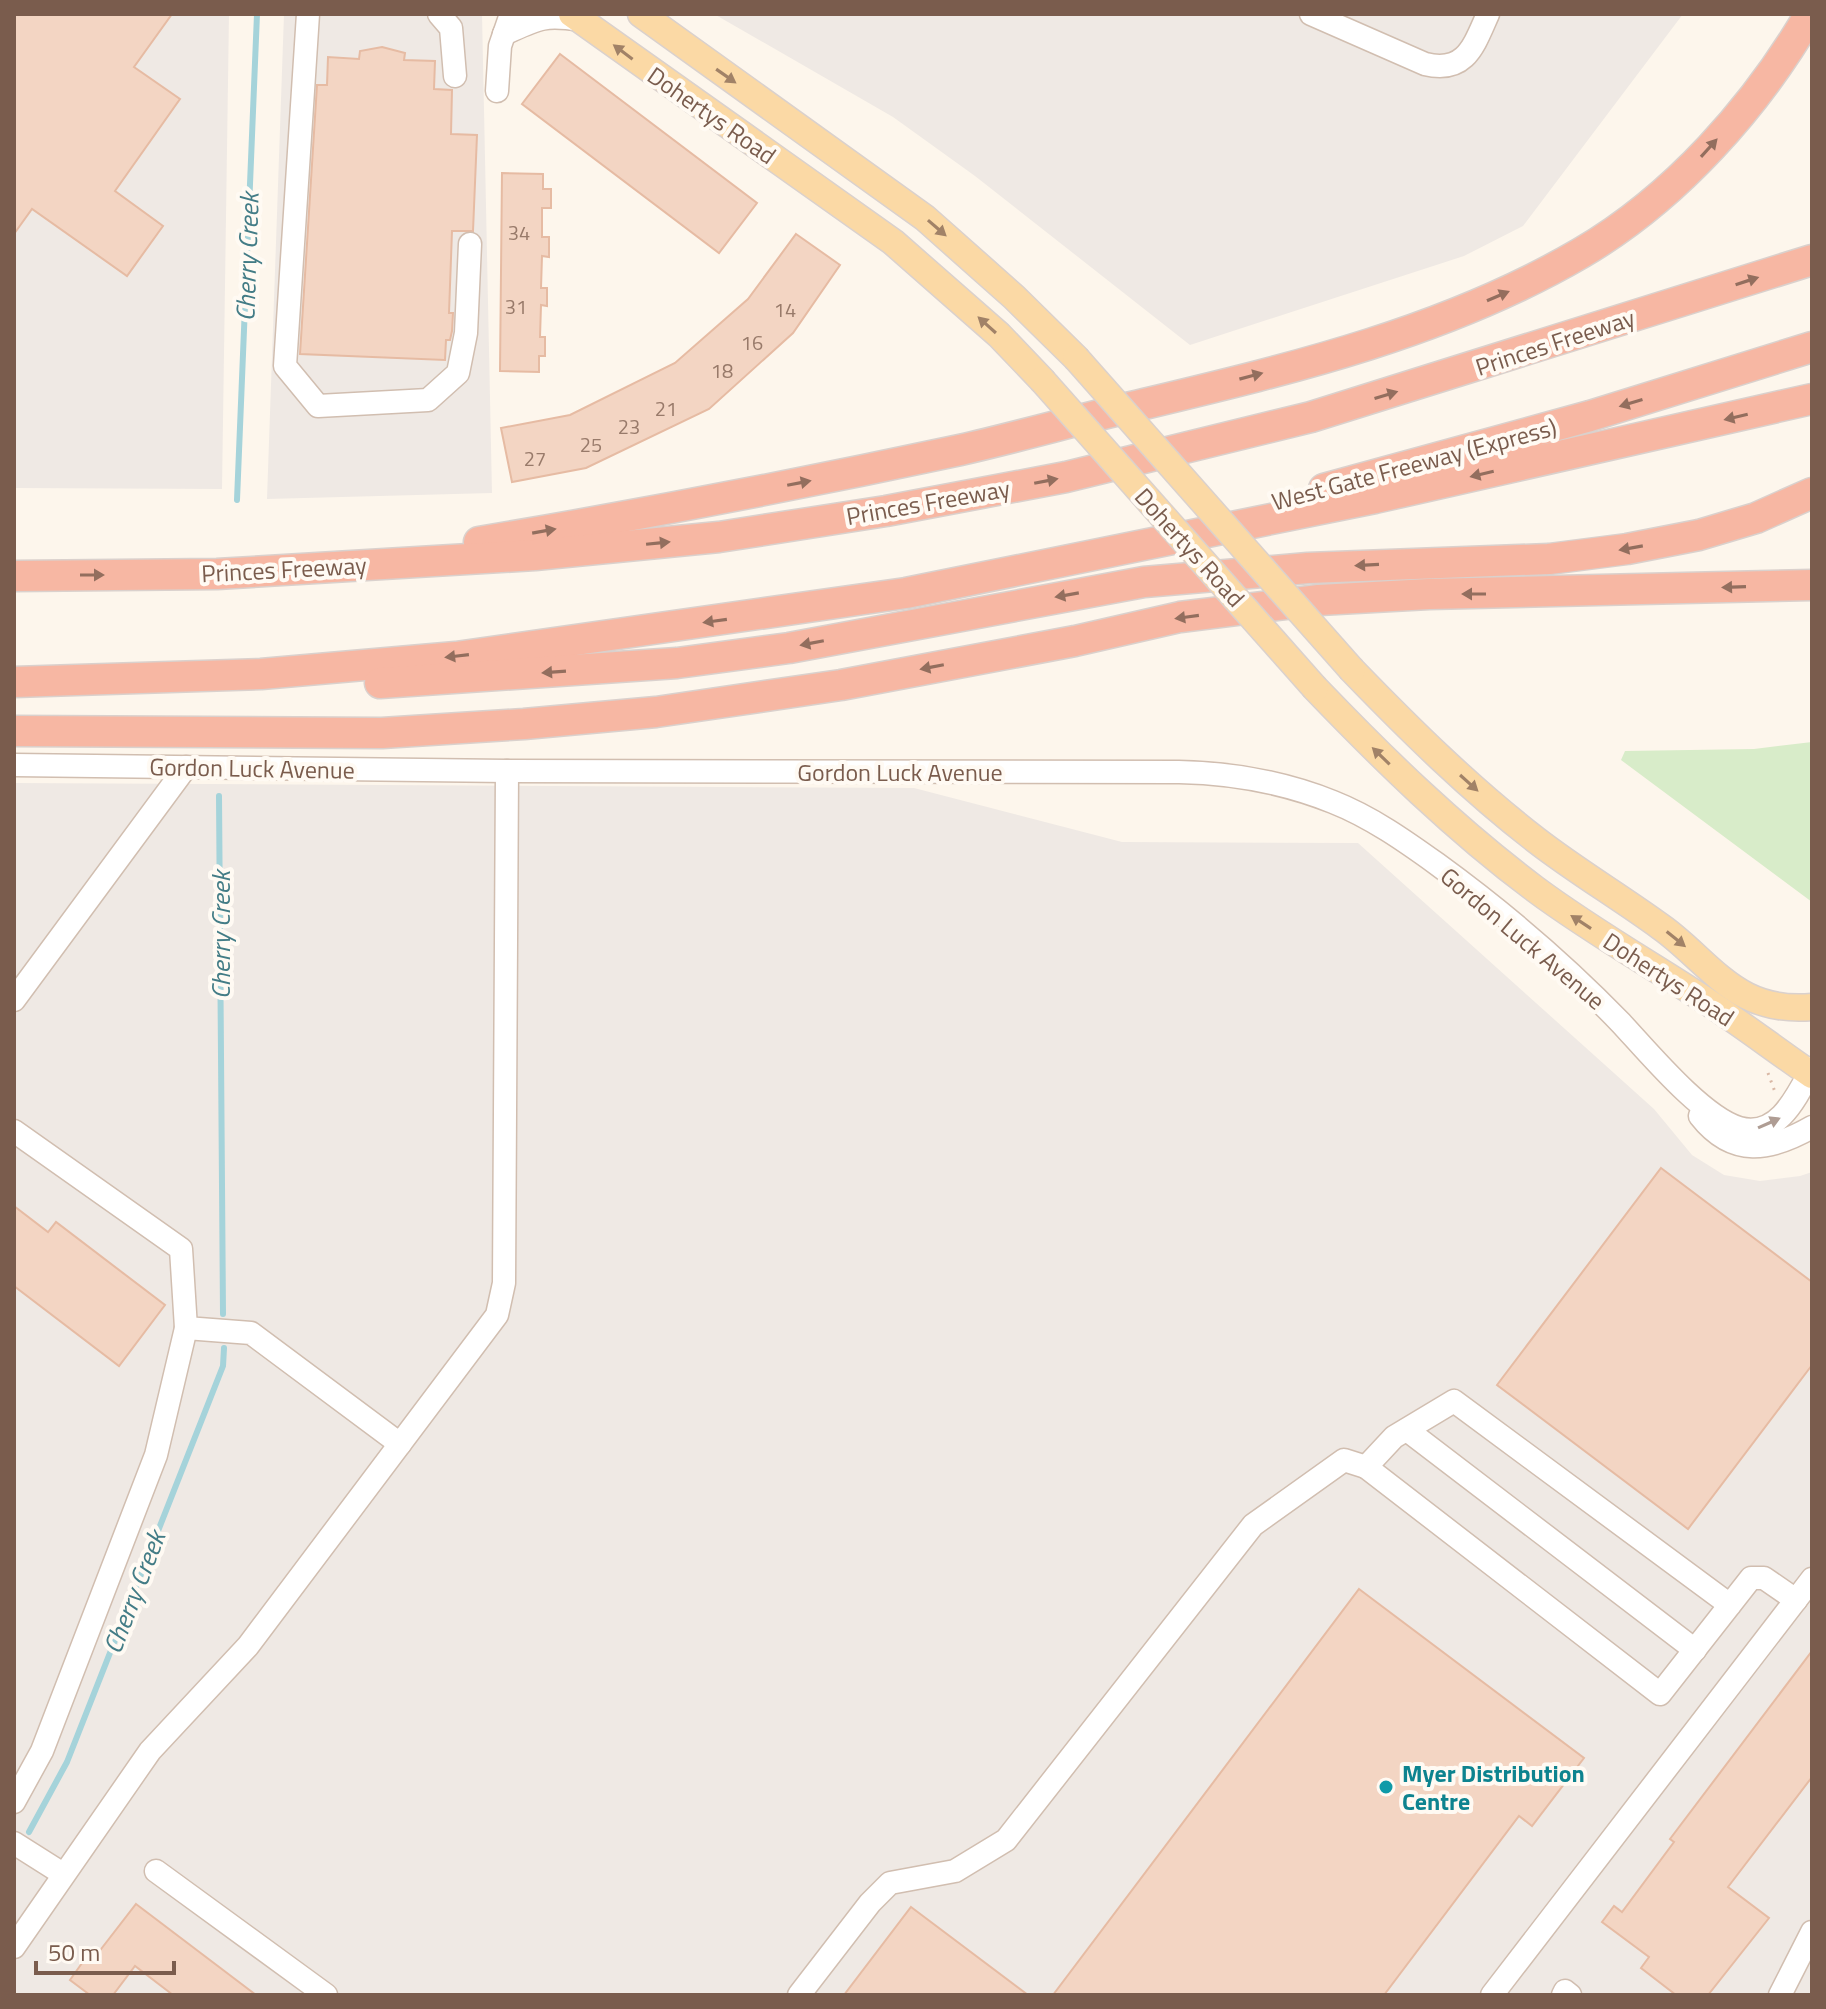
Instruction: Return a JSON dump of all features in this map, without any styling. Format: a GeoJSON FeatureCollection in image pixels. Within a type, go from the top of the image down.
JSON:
{"type":"FeatureCollection","features":[{"type":"Feature","properties":{"kind":"highway"},"geometry":{"type":"LineString","coordinates":[[217,574],[416,552],[806,481],[991,442],[1175,397],[1391,338],[1522,286],[1585,251],[1645,208],[1700,159],[1750,104],[1793,44],[1810,14]]}},
{"type":"Feature","properties":{"kind":"highway","name":"Princes Freeway"},"geometry":{"type":"LineString","coordinates":[[14,576],[217,574],[535,555],[719,537],[886,511],[1051,480],[1326,413],[1812,260]]}},
{"type":"Feature","properties":{"kind":"highway","name":"West Gate Freeway (Express)"},"geometry":{"type":"LineString","coordinates":[[1013,573],[1590,416],[1812,347]]}},
{"type":"Feature","properties":{"kind":"highway"},"geometry":{"type":"LineString","coordinates":[[14,683],[261,674],[456,657],[906,593],[1375,498],[1812,399]]}},
{"type":"Feature","properties":{"kind":"highway"},"geometry":{"type":"LineString","coordinates":[[14,683],[315,687],[677,663],[789,648],[1144,582],[1308,568],[1549,559],[1627,549],[1699,535],[1756,518],[1812,493]]}},
{"type":"Feature","properties":{"kind":"highway"},"geometry":{"type":"LineString","coordinates":[[14,731],[382,733],[524,724],[656,712],[841,685],[1075,641],[1180,617],[1319,600],[1429,594],[1812,585]]}},
{"type":"Feature","properties":{"kind":"main road","name":"Dohertys Road"},"geometry":{"type":"LineString","coordinates":[[641,14],[925,218],[978,263],[1076,358],[1352,670],[1428,746],[1516,824],[1568,864],[1673,935],[1726,983],[1767,1004],[1812,1007]]}},
{"type":"Feature","properties":{"kind":"main road","name":"Dohertys Road"},"geometry":{"type":"LineString","coordinates":[[576,17],[893,242],[999,335],[1315,688],[1425,798],[1506,867],[1577,919],[1811,1072]]}},
{"type":"Feature","properties":{"kind":"street"},"geometry":{"type":"LineString","coordinates":[[308,14],[285,366],[318,406],[428,400],[458,373],[466,333],[470,244]]}},
{"type":"Feature","properties":{"kind":"street"},"geometry":{"type":"LineString","coordinates":[[439,14],[451,28],[455,76]]}},
{"type":"Feature","properties":{"kind":"street"},"geometry":{"type":"LineString","coordinates":[[1311,14],[1425,64],[1439,67],[1452,65],[1464,58],[1474,45],[1488,14]]}},
{"type":"Feature","properties":{"kind":"street"},"geometry":{"type":"LineString","coordinates":[[497,91],[500,46],[508,24],[553,16],[576,17]]}},
{"type":"Feature","properties":{"kind":"street","name":"Gordon Luck Avenue"},"geometry":{"type":"LineString","coordinates":[[14,765],[507,771],[1179,772],[1227,774],[1287,786],[1334,802],[1375,823],[1479,895],[1593,994],[1678,1085],[1708,1126],[1734,1143],[1774,1145],[1812,1127]]}},
{"type":"Feature","properties":{"kind":"street"},"geometry":{"type":"LineString","coordinates":[[14,1000],[186,767]]}},
{"type":"Feature","properties":{"kind":"street"},"geometry":{"type":"LineString","coordinates":[[14,1947],[150,1751],[248,1646],[488,1329],[502,1301],[505,1267],[507,771]]}},
{"type":"Feature","properties":{"kind":"street","name":"Gordon Luck Avenue"},"geometry":{"type":"LineString","coordinates":[[1678,1085],[1727,1122],[1750,1129],[1767,1126],[1782,1116],[1811,1072]]}},
{"type":"Feature","properties":{"kind":"street"},"geometry":{"type":"LineString","coordinates":[[14,1131],[181,1249],[186,1328],[156,1455],[42,1751],[14,1802]]}},
{"type":"Feature","properties":{"kind":"street"},"geometry":{"type":"LineString","coordinates":[[186,1328],[251,1333],[400,1444]]}},
{"type":"Feature","properties":{"kind":"street"},"geometry":{"type":"LineString","coordinates":[[1366,1467],[1394,1437],[1454,1401],[1730,1605]]}},
{"type":"Feature","properties":{"kind":"street"},"geometry":{"type":"LineString","coordinates":[[1407,1430],[1695,1650]]}},
{"type":"Feature","properties":{"kind":"street"},"geometry":{"type":"LineString","coordinates":[[799,1995],[870,1903],[890,1883],[955,1871],[1006,1840],[1253,1525],[1344,1460],[1366,1467],[1660,1694],[1751,1578],[1764,1578],[1796,1600]]}},
{"type":"Feature","properties":{"kind":"street"},"geometry":{"type":"LineString","coordinates":[[1492,1995],[1812,1579]]}},
{"type":"Feature","properties":{"kind":"street"},"geometry":{"type":"LineString","coordinates":[[14,1843],[63,1874]]}},
{"type":"Feature","properties":{"kind":"street"},"geometry":{"type":"LineString","coordinates":[[156,1871],[326,1995]]}},
{"type":"Feature","properties":{"kind":"street"},"geometry":{"type":"LineString","coordinates":[[1780,1995],[1812,1932]]}},
{"type":"Feature","properties":{"kind":"street"},"geometry":{"type":"LineString","coordinates":[[1563,1995],[1565,1991],[1570,1995]]}},
{"type":"Feature","properties":{"kind":"shaded area"},"geometry":{"type":"Polygon","coordinates":[[[14,14],[229,14],[222,489],[14,488],[14,14]]]}},
{"type":"Feature","properties":{"kind":"shaded area"},"geometry":{"type":"Polygon","coordinates":[[[284,14],[482,14],[492,493],[267,499],[284,14]]]}},
{"type":"Feature","properties":{"kind":"shaded area"},"geometry":{"type":"Polygon","coordinates":[[[714,14],[1683,14],[1523,226],[1464,256],[1190,345],[975,176],[893,117],[714,14]]]}},
{"type":"Feature","properties":{"kind":"shaded area"},"geometry":{"type":"Polygon","coordinates":[[[14,783],[914,788],[1122,842],[1358,843],[1654,1109],[1692,1155],[1724,1175],[1760,1181],[1812,1172],[1812,1995],[14,1995],[14,783]]]}},
{"type":"Feature","properties":{"kind":"green space"},"geometry":{"type":"Polygon","coordinates":[[[1812,742],[1812,902],[1621,760],[1625,751],[1754,749],[1812,742]]]}},
{"type":"Feature","properties":{"kind":"building"},"geometry":{"type":"Polygon","coordinates":[[[14,14],[172,14],[134,67],[180,99],[115,191],[163,226],[127,276],[32,209],[14,234],[14,14]]]}},
{"type":"Feature","properties":{"kind":"building"},"geometry":{"type":"Polygon","coordinates":[[[382,47],[405,53],[404,60],[435,61],[434,89],[452,90],[451,134],[477,135],[473,231],[452,231],[449,313],[453,313],[445,360],[300,354],[317,85],[327,85],[328,57],[359,59],[360,51],[382,47]]]}},
{"type":"Feature","properties":{"kind":"building"},"geometry":{"type":"Polygon","coordinates":[[[560,54],[757,203],[719,253],[522,104],[560,54]]]}},
{"type":"Feature","properties":{"kind":"building"},"geometry":{"type":"Polygon","coordinates":[[[502,173],[543,174],[543,189],[551,189],[551,208],[542,208],[542,237],[549,237],[549,257],[542,256],[541,288],[547,288],[547,306],[541,305],[540,337],[545,337],[545,356],[539,356],[539,372],[500,371],[502,173]]]}},
{"type":"Feature","properties":{"kind":"building"},"geometry":{"type":"Polygon","coordinates":[[[796,234],[840,265],[793,333],[709,409],[586,468],[512,482],[501,428],[570,415],[675,363],[748,299],[796,234]]]}},
{"type":"Feature","properties":{"kind":"building"},"geometry":{"type":"Polygon","coordinates":[[[1661,1168],[1812,1282],[1812,1365],[1688,1529],[1497,1385],[1661,1168]]]}},
{"type":"Feature","properties":{"kind":"building"},"geometry":{"type":"Polygon","coordinates":[[[14,1206],[48,1232],[56,1222],[165,1305],[119,1366],[14,1286],[14,1206]]]}},
{"type":"Feature","properties":{"kind":"building","name":"Myer Distribution Centre"},"geometry":{"type":"Polygon","coordinates":[[[1359,1589],[1584,1758],[1532,1826],[1519,1816],[1384,1995],[1053,1995],[1359,1589]]]}},
{"type":"Feature","properties":{"kind":"building"},"geometry":{"type":"Polygon","coordinates":[[[1812,1651],[1812,1777],[1728,1887],[1769,1918],[1708,1995],[1676,1995],[1641,1968],[1649,1957],[1602,1922],[1614,1906],[1622,1912],[1674,1842],[1670,1839],[1812,1651]]]}},
{"type":"Feature","properties":{"kind":"building"},"geometry":{"type":"Polygon","coordinates":[[[136,1904],[256,1995],[173,1995],[135,1966],[113,1995],[90,1995],[70,1980],[92,1949],[98,1953],[136,1904]]]}},
{"type":"Feature","properties":{"kind":"building"},"geometry":{"type":"Polygon","coordinates":[[[911,1907],[1028,1995],[844,1995],[911,1907]]]}},
{"type":"Feature","properties":{"kind":"waterway","name":"Cherry Creek"},"geometry":{"type":"LineString","coordinates":[[237,500],[257,14]]}},
{"type":"Feature","properties":{"kind":"waterway","name":"Cherry Creek"},"geometry":{"type":"LineString","coordinates":[[219,796],[223,1314]]}},
{"type":"Feature","properties":{"kind":"waterway","name":"Cherry Creek"},"geometry":{"type":"LineString","coordinates":[[29,1832],[67,1762],[223,1366],[224,1348]]}},
{"type":"Feature","properties":{"kind":"place","name":"Myer Distribution Centre"},"geometry":{"type":"Point","coordinates":[1386,1787]}}]}
